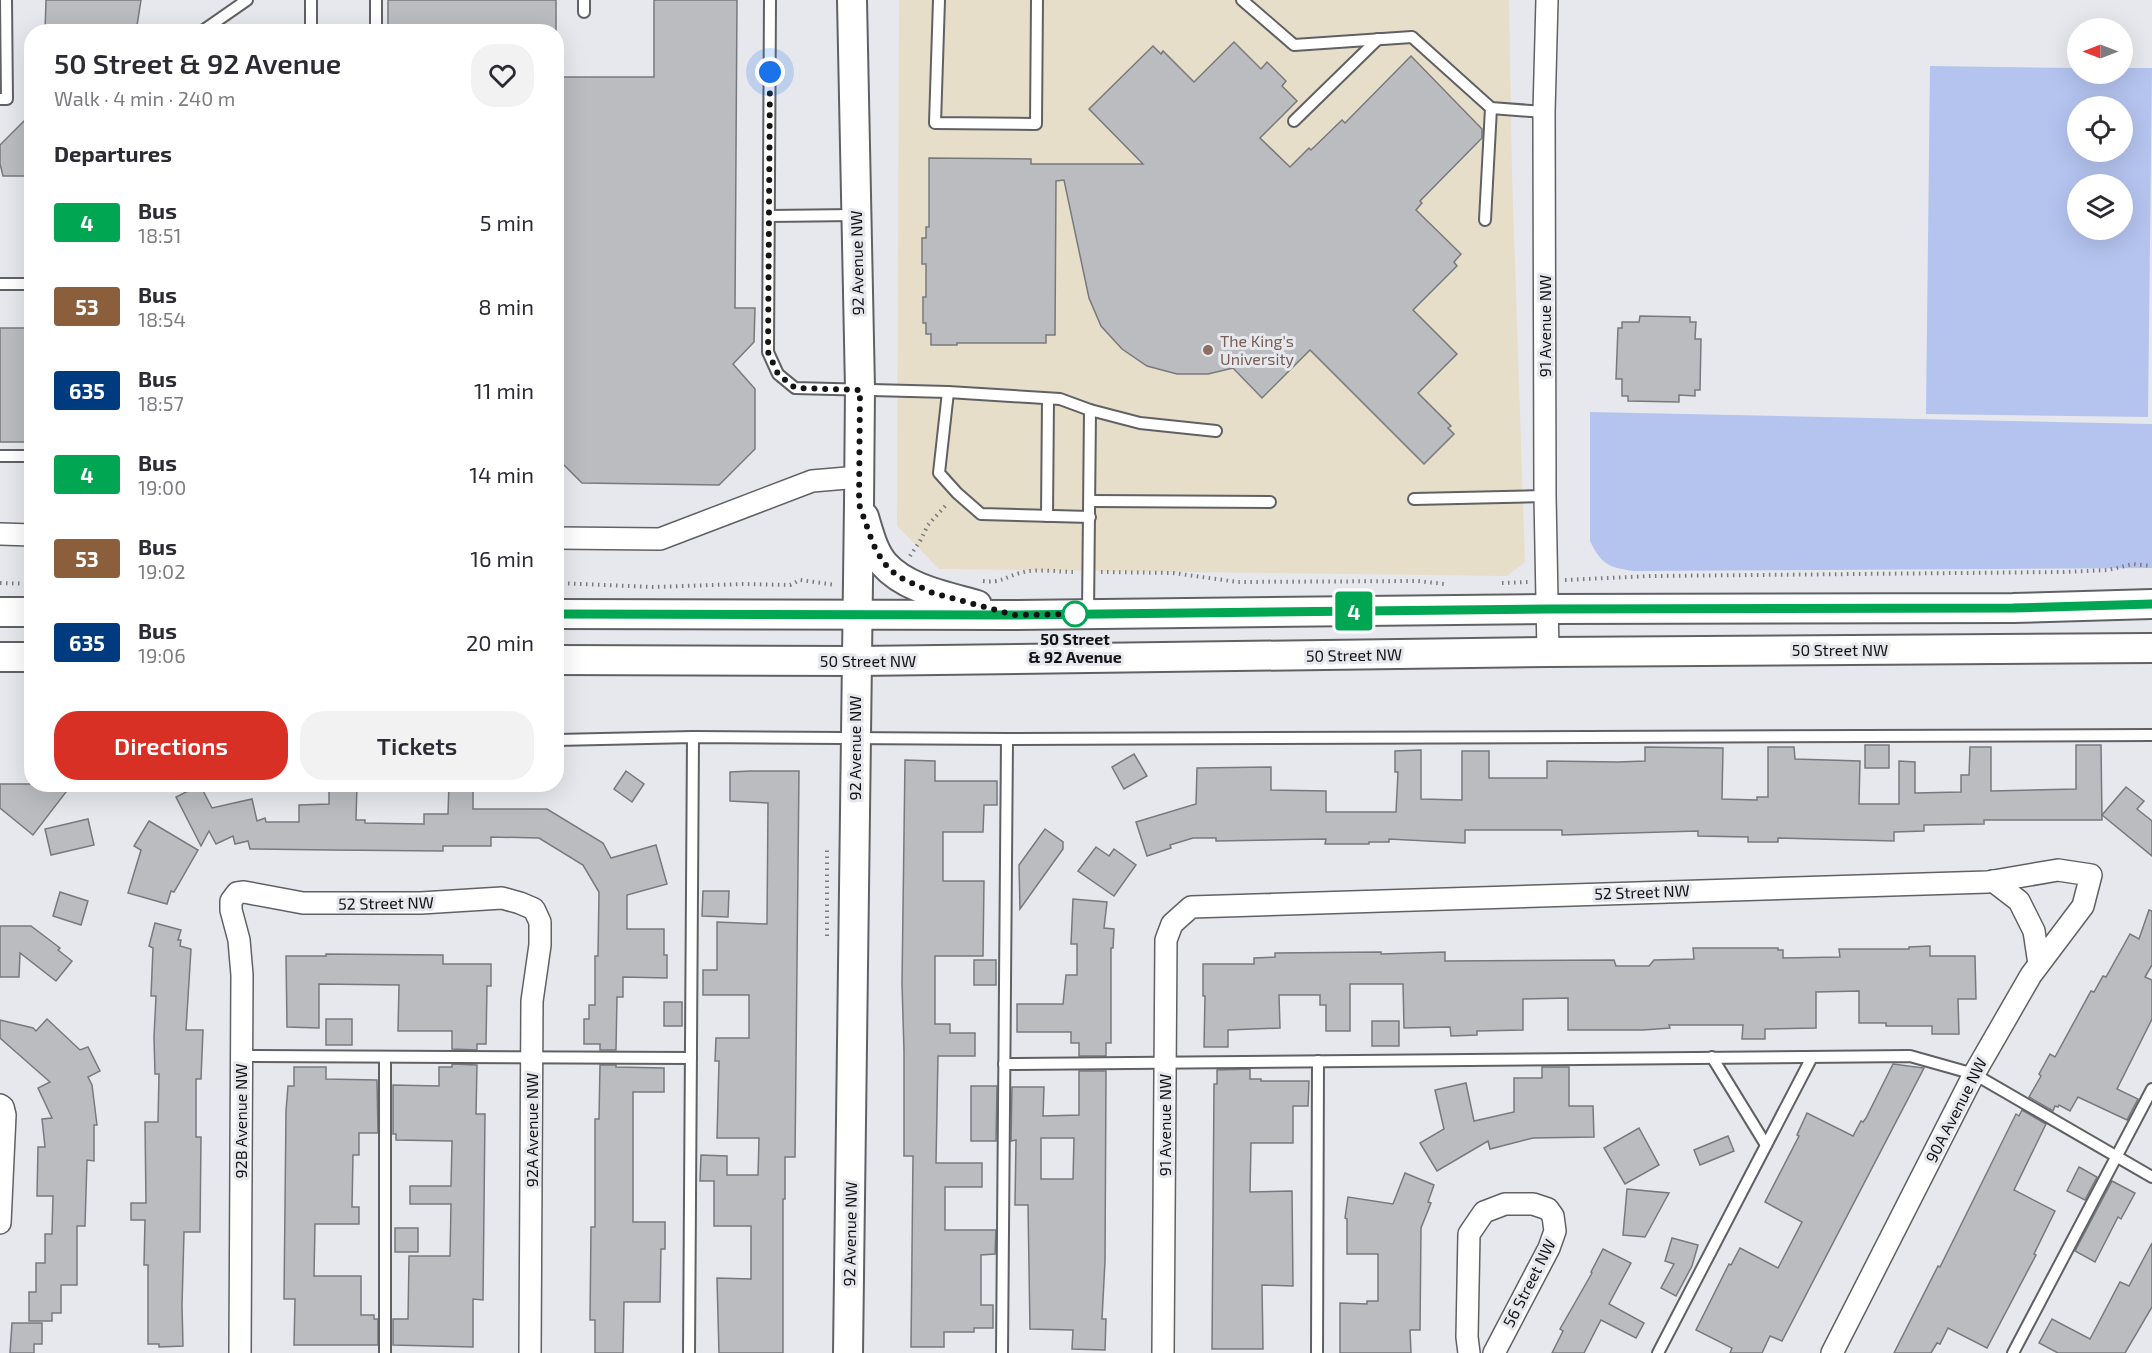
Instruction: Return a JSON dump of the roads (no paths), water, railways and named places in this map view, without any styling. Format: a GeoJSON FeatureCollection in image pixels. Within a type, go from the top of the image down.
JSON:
{"type":"FeatureCollection","features":[{"type":"Feature","properties":{"kind":"main road","name":"92 Avenue NW"},"geometry":{"type":"LineString","coordinates":[[848,1353],[860,390],[852,0]]}},
{"type":"Feature","properties":{"kind":"main road"},"geometry":{"type":"LineString","coordinates":[[859,491],[873,544],[883,562],[897,576],[933,593],[1014,615]]}},
{"type":"Feature","properties":{"kind":"main road"},"geometry":{"type":"LineString","coordinates":[[564,614],[1014,615],[1548,609],[2013,608],[2152,604]]}},
{"type":"Feature","properties":{"kind":"main road"},"geometry":{"type":"LineString","coordinates":[[0,612],[24,612]]}},
{"type":"Feature","properties":{"kind":"main road","name":"50 Street NW"},"geometry":{"type":"LineString","coordinates":[[564,660],[858,661],[1548,652],[2152,648]]}},
{"type":"Feature","properties":{"kind":"main road"},"geometry":{"type":"LineString","coordinates":[[0,657],[24,657]]}},
{"type":"Feature","properties":{"kind":"street","name":"91 Avenue NW"},"geometry":{"type":"LineString","coordinates":[[1546,0],[1545,496],[1548,652]]}},
{"type":"Feature","properties":{"kind":"street"},"geometry":{"type":"LineString","coordinates":[[564,538],[660,539],[812,481],[859,491]]}},
{"type":"Feature","properties":{"kind":"street"},"geometry":{"type":"LineString","coordinates":[[0,534],[24,535]]}},
{"type":"Feature","properties":{"kind":"street","name":"52 Street NW"},"geometry":{"type":"LineString","coordinates":[[1191,907],[1993,881],[2058,870],[2091,875]]}},
{"type":"Feature","properties":{"kind":"street","name":"90A Avenue NW"},"geometry":{"type":"LineString","coordinates":[[1832,1353],[1974,1074],[2031,975],[2083,906],[2091,875]]}},
{"type":"Feature","properties":{"kind":"street"},"geometry":{"type":"LineString","coordinates":[[1993,881],[2019,901],[2034,931],[2039,964]]}},
{"type":"Feature","properties":{"kind":"street","name":"52 Street NW"},"geometry":{"type":"LineString","coordinates":[[237,894],[244,892],[303,903],[421,903],[502,898],[534,909]]}},
{"type":"Feature","properties":{"kind":"street","name":"92B Avenue NW"},"geometry":{"type":"LineString","coordinates":[[237,894],[231,902],[231,910],[239,940],[242,975],[240,1353]]}},
{"type":"Feature","properties":{"kind":"street","name":"91 Avenue NW"},"geometry":{"type":"LineString","coordinates":[[1163,1353],[1166,940],[1172,924],[1191,907]]}},
{"type":"Feature","properties":{"kind":"street","name":"92A Avenue NW"},"geometry":{"type":"LineString","coordinates":[[530,1353],[532,1001],[540,945],[540,922],[534,909]]}},
{"type":"Feature","properties":{"kind":"street"},"geometry":{"type":"LineString","coordinates":[[0,1223],[5,1116],[1,1106]]}},
{"type":"Feature","properties":{"kind":"street","name":"56 Street NW"},"geometry":{"type":"LineString","coordinates":[[1469,1353],[1467,1337],[1469,1234],[1484,1212],[1505,1204],[1533,1204],[1548,1209],[1553,1215],[1555,1232],[1549,1248],[1494,1353]]}},
{"type":"Feature","properties":{"kind":"lane"},"geometry":{"type":"LineString","coordinates":[[0,99],[7,99],[6,0]]}},
{"type":"Feature","properties":{"kind":"lane"},"geometry":{"type":"LineString","coordinates":[[212,24],[247,0]]}},
{"type":"Feature","properties":{"kind":"lane"},"geometry":{"type":"LineString","coordinates":[[311,24],[312,0]]}},
{"type":"Feature","properties":{"kind":"lane"},"geometry":{"type":"LineString","coordinates":[[376,0],[376,24]]}},
{"type":"Feature","properties":{"kind":"lane"},"geometry":{"type":"LineString","coordinates":[[584,0],[584,12]]}},
{"type":"Feature","properties":{"kind":"lane"},"geometry":{"type":"LineString","coordinates":[[770,0],[768,352],[778,374],[795,388],[948,392],[1060,399],[1090,410],[1140,423],[1216,431]]}},
{"type":"Feature","properties":{"kind":"lane"},"geometry":{"type":"LineString","coordinates":[[939,0],[935,123],[1024,124],[1035,124],[1037,0]]}},
{"type":"Feature","properties":{"kind":"lane"},"geometry":{"type":"LineString","coordinates":[[1242,0],[1294,45],[1412,37],[1491,108],[1544,112]]}},
{"type":"Feature","properties":{"kind":"lane"},"geometry":{"type":"LineString","coordinates":[[1294,121],[1377,39]]}},
{"type":"Feature","properties":{"kind":"lane"},"geometry":{"type":"LineString","coordinates":[[1485,220],[1491,108]]}},
{"type":"Feature","properties":{"kind":"lane"},"geometry":{"type":"LineString","coordinates":[[769,216],[856,215]]}},
{"type":"Feature","properties":{"kind":"lane"},"geometry":{"type":"LineString","coordinates":[[0,284],[24,284]]}},
{"type":"Feature","properties":{"kind":"lane"},"geometry":{"type":"LineString","coordinates":[[948,392],[939,473],[957,494],[981,514],[1090,517]]}},
{"type":"Feature","properties":{"kind":"lane"},"geometry":{"type":"LineString","coordinates":[[1047,516],[1048,399]]}},
{"type":"Feature","properties":{"kind":"lane"},"geometry":{"type":"LineString","coordinates":[[1088,614],[1091,501],[1090,410]]}},
{"type":"Feature","properties":{"kind":"lane"},"geometry":{"type":"LineString","coordinates":[[0,456],[24,456]]}},
{"type":"Feature","properties":{"kind":"lane"},"geometry":{"type":"LineString","coordinates":[[1414,499],[1545,496]]}},
{"type":"Feature","properties":{"kind":"lane"},"geometry":{"type":"LineString","coordinates":[[1091,501],[1270,502]]}},
{"type":"Feature","properties":{"kind":"lane"},"geometry":{"type":"LineString","coordinates":[[564,740],[693,737],[1007,739],[2152,735]]}},
{"type":"Feature","properties":{"kind":"lane"},"geometry":{"type":"LineString","coordinates":[[689,1353],[693,737]]}},
{"type":"Feature","properties":{"kind":"lane"},"geometry":{"type":"LineString","coordinates":[[1002,1353],[1007,739]]}},
{"type":"Feature","properties":{"kind":"lane"},"geometry":{"type":"LineString","coordinates":[[242,1056],[691,1058]]}},
{"type":"Feature","properties":{"kind":"lane"},"geometry":{"type":"LineString","coordinates":[[1004,1064],[1910,1056],[1974,1074],[2152,1177]]}},
{"type":"Feature","properties":{"kind":"lane"},"geometry":{"type":"LineString","coordinates":[[385,1057],[385,1353]]}},
{"type":"Feature","properties":{"kind":"lane"},"geometry":{"type":"LineString","coordinates":[[1658,1353],[1812,1057]]}},
{"type":"Feature","properties":{"kind":"lane"},"geometry":{"type":"LineString","coordinates":[[1712,1058],[1766,1145]]}},
{"type":"Feature","properties":{"kind":"lane"},"geometry":{"type":"LineString","coordinates":[[1317,1353],[1318,1061]]}},
{"type":"Feature","properties":{"kind":"lane"},"geometry":{"type":"LineString","coordinates":[[2013,1353],[2152,1089]]}},
{"type":"Feature","properties":{"kind":"place","name":"The King's University"},"geometry":{"type":"Point","coordinates":[1208,350]}},
{"type":"Feature","properties":{"kind":"place","name":"50 Street & 92 Avenue"},"geometry":{"type":"Point","coordinates":[1075,614]}}]}
